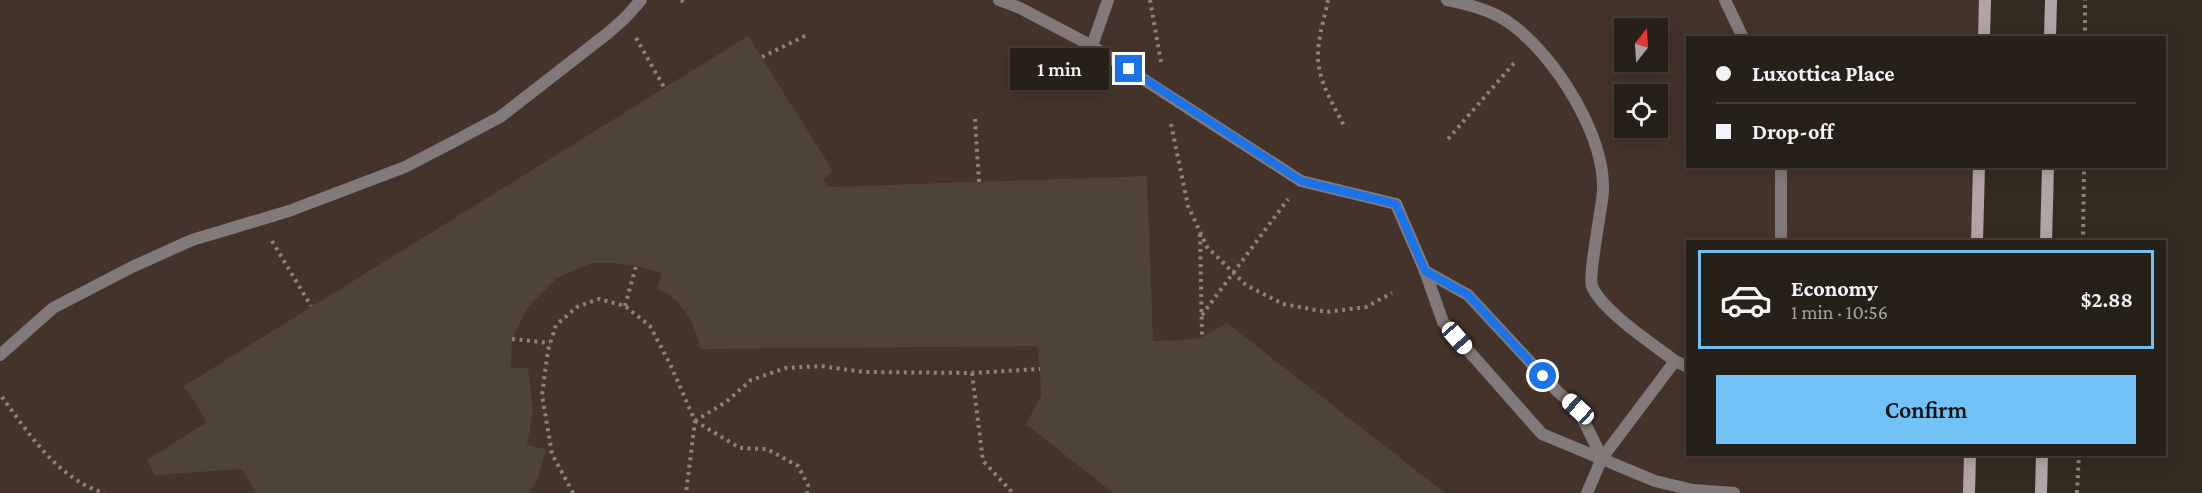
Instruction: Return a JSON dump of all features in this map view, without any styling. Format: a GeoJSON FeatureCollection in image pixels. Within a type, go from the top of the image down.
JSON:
{"type":"FeatureCollection","features":[{"type":"Feature","properties":{"kind":"main road"},"geometry":{"type":"LineString","coordinates":[[1984,36],[1985,0]]}},
{"type":"Feature","properties":{"kind":"main road"},"geometry":{"type":"LineString","coordinates":[[2050,36],[2051,0]]}},
{"type":"Feature","properties":{"kind":"main road"},"geometry":{"type":"LineString","coordinates":[[1977,240],[1979,168]]}},
{"type":"Feature","properties":{"kind":"main road"},"geometry":{"type":"LineString","coordinates":[[2046,240],[2048,168]]}},
{"type":"Feature","properties":{"kind":"main road"},"geometry":{"type":"LineString","coordinates":[[1969,493],[1970,456]]}},
{"type":"Feature","properties":{"kind":"main road"},"geometry":{"type":"LineString","coordinates":[[2041,493],[2042,456]]}},
{"type":"Feature","properties":{"kind":"street"},"geometry":{"type":"LineString","coordinates":[[0,355],[53,308],[132,267],[192,240],[289,211],[405,167],[500,117],[608,33],[641,0]]}},
{"type":"Feature","properties":{"kind":"street"},"geometry":{"type":"LineString","coordinates":[[999,0],[1020,8],[1092,46],[1301,181],[1396,204],[1425,271],[1443,322],[1542,434],[1655,481],[1693,490],[1734,493]]}},
{"type":"Feature","properties":{"kind":"street"},"geometry":{"type":"LineString","coordinates":[[1092,46],[1108,0]]}},
{"type":"Feature","properties":{"kind":"street"},"geometry":{"type":"LineString","coordinates":[[1448,0],[1490,12],[1511,23],[1542,53],[1570,90],[1595,142],[1603,189],[1590,282],[1599,300],[1675,361],[1686,366]]}},
{"type":"Feature","properties":{"kind":"street"},"geometry":{"type":"LineString","coordinates":[[1725,0],[1742,36]]}},
{"type":"Feature","properties":{"kind":"street"},"geometry":{"type":"LineString","coordinates":[[1781,168],[1781,240]]}},
{"type":"Feature","properties":{"kind":"street"},"geometry":{"type":"LineString","coordinates":[[1425,271],[1468,295],[1558,392],[1578,409],[1602,458]]}},
{"type":"Feature","properties":{"kind":"street"},"geometry":{"type":"LineString","coordinates":[[1587,493],[1602,458],[1675,361]]}},
{"type":"Feature","properties":{"kind":"path"},"geometry":{"type":"LineString","coordinates":[[1150,0],[1162,65]]}},
{"type":"Feature","properties":{"kind":"path"},"geometry":{"type":"LineString","coordinates":[[1328,0],[1318,67],[1345,128]]}},
{"type":"Feature","properties":{"kind":"path"},"geometry":{"type":"LineString","coordinates":[[2085,0],[2085,36]]}},
{"type":"Feature","properties":{"kind":"path"},"geometry":{"type":"LineString","coordinates":[[633,33],[664,87]]}},
{"type":"Feature","properties":{"kind":"path"},"geometry":{"type":"LineString","coordinates":[[762,57],[809,34]]}},
{"type":"Feature","properties":{"kind":"path"},"geometry":{"type":"LineString","coordinates":[[1448,139],[1515,62]]}},
{"type":"Feature","properties":{"kind":"path"},"geometry":{"type":"LineString","coordinates":[[975,119],[979,182]]}},
{"type":"Feature","properties":{"kind":"path"},"geometry":{"type":"LineString","coordinates":[[1170,120],[1188,206],[1207,247],[1246,285],[1283,304],[1327,312],[1366,307],[1392,293]]}},
{"type":"Feature","properties":{"kind":"path"},"geometry":{"type":"LineString","coordinates":[[2083,240],[2084,168]]}},
{"type":"Feature","properties":{"kind":"path"},"geometry":{"type":"LineString","coordinates":[[1202,315],[1292,193]]}},
{"type":"Feature","properties":{"kind":"path"},"geometry":{"type":"LineString","coordinates":[[1200,231],[1202,337]]}},
{"type":"Feature","properties":{"kind":"path"},"geometry":{"type":"LineString","coordinates":[[270,237],[311,306]]}},
{"type":"Feature","properties":{"kind":"path"},"geometry":{"type":"LineString","coordinates":[[625,306],[636,266]]}},
{"type":"Feature","properties":{"kind":"path"},"geometry":{"type":"LineString","coordinates":[[573,493],[552,453],[542,395],[550,343],[556,324],[577,307],[599,299],[625,306],[650,326],[670,364],[695,421],[686,493]]}},
{"type":"Feature","properties":{"kind":"path"},"geometry":{"type":"LineString","coordinates":[[512,339],[550,343]]}},
{"type":"Feature","properties":{"kind":"path"},"geometry":{"type":"LineString","coordinates":[[695,421],[726,402],[752,380],[786,368],[821,366],[864,372],[972,373],[1040,369]]}},
{"type":"Feature","properties":{"kind":"path"},"geometry":{"type":"LineString","coordinates":[[972,373],[983,461],[1014,493]]}},
{"type":"Feature","properties":{"kind":"path"},"geometry":{"type":"LineString","coordinates":[[2,397],[41,450],[86,488],[104,493]]}},
{"type":"Feature","properties":{"kind":"path"},"geometry":{"type":"LineString","coordinates":[[695,421],[740,448],[767,449],[798,466],[808,485],[807,493]]}},
{"type":"Feature","properties":{"kind":"path"},"geometry":{"type":"LineString","coordinates":[[2078,493],[2079,456]]}},
{"type":"Feature","properties":{"kind":"shaded area"},"geometry":{"type":"Polygon","coordinates":[[[0,0],[1985,0],[1984,36],[1686,36],[1686,168],[1979,168],[1977,240],[1686,240],[1686,456],[1970,456],[1969,493],[0,493],[0,0]]]}},
{"type":"Feature","properties":{"kind":"building"},"geometry":{"type":"Polygon","coordinates":[[[748,36],[833,171],[823,179],[829,187],[1147,176],[1153,341],[1202,337],[1227,323],[1445,493],[1113,493],[1026,424],[1041,396],[1037,346],[701,349],[692,322],[678,302],[657,287],[662,273],[614,263],[592,263],[557,278],[528,307],[512,339],[511,368],[528,368],[533,410],[527,445],[546,449],[537,481],[528,493],[256,493],[242,469],[155,475],[147,460],[207,422],[184,386],[748,36]]]}},
{"type":"Feature","properties":{"kind":"route"},"geometry":{"type":"LineString","coordinates":[[1129,69],[1301,181],[1396,204],[1425,271],[1468,295],[1543,376]]}}]}
